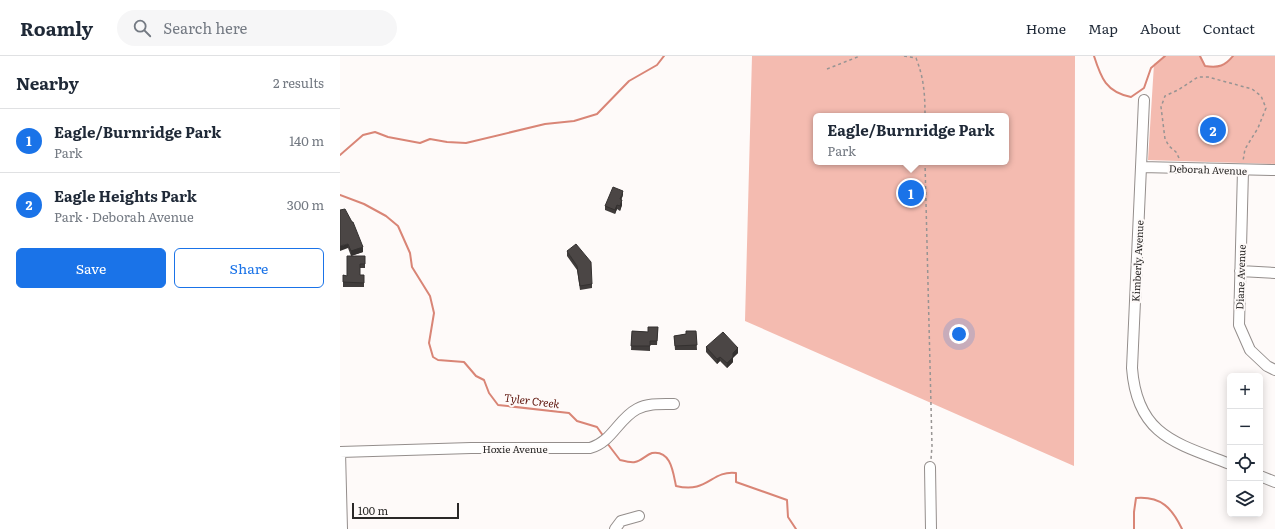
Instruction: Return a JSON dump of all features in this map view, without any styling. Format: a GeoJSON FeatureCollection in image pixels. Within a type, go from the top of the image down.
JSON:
{"type":"FeatureCollection","features":[{"type":"Feature","properties":{"kind":"street","name":"Kimberly Avenue"},"geometry":{"type":"LineString","coordinates":[[1144,100],[1132,368],[1136,398],[1148,419],[1156,429],[1170,439],[1227,463]]}},
{"type":"Feature","properties":{"kind":"street","name":"Deborah Avenue"},"geometry":{"type":"LineString","coordinates":[[1141,167],[1243,165],[1275,170]]}},
{"type":"Feature","properties":{"kind":"street","name":"Diane Avenue"},"geometry":{"type":"LineString","coordinates":[[1243,165],[1238,310],[1241,333],[1254,354],[1267,366],[1275,370]]}},
{"type":"Feature","properties":{"kind":"street"},"geometry":{"type":"LineString","coordinates":[[1240,271],[1275,272]]}},
{"type":"Feature","properties":{"kind":"street","name":"Hoxie Avenue"},"geometry":{"type":"LineString","coordinates":[[340,452],[471,448],[590,448],[600,444],[610,436],[622,421],[637,409],[648,405],[674,404]]}},
{"type":"Feature","properties":{"kind":"street"},"geometry":{"type":"LineString","coordinates":[[340,452],[342,529]]}},
{"type":"Feature","properties":{"kind":"street"},"geometry":{"type":"LineString","coordinates":[[930,467],[931,529]]}},
{"type":"Feature","properties":{"kind":"street"},"geometry":{"type":"LineString","coordinates":[[1263,477],[1275,482]]}},
{"type":"Feature","properties":{"kind":"street"},"geometry":{"type":"LineString","coordinates":[[615,529],[621,521],[639,516]]}},
{"type":"Feature","properties":{"kind":"path"},"geometry":{"type":"LineString","coordinates":[[827,69],[860,56]]}},
{"type":"Feature","properties":{"kind":"path"},"geometry":{"type":"LineString","coordinates":[[904,56],[916,58],[922,74],[925,90],[925,113]]}},
{"type":"Feature","properties":{"kind":"path"},"geometry":{"type":"LineString","coordinates":[[1179,158],[1165,139],[1161,102],[1165,96],[1202,76],[1224,80],[1252,89],[1263,100],[1266,108],[1258,128],[1245,150],[1243,165]]}},
{"type":"Feature","properties":{"kind":"path"},"geometry":{"type":"LineString","coordinates":[[924,165],[932,446],[930,467]]}},
{"type":"Feature","properties":{"kind":"shaded area"},"geometry":{"type":"Polygon","coordinates":[[[752,56],[1075,56],[1074,466],[745,321],[752,56]]]}},
{"type":"Feature","properties":{"kind":"shaded area"},"geometry":{"type":"Polygon","coordinates":[[[1166,56],[1200,56],[1205,66],[1214,67],[1221,66],[1233,56],[1275,56],[1275,164],[1148,160],[1154,64],[1166,56]]]}},
{"type":"Feature","properties":{"kind":"building"},"geometry":{"type":"Polygon","coordinates":[[[613,187],[623,191],[620,199],[622,200],[620,206],[617,205],[615,210],[605,206],[613,187]]]}},
{"type":"Feature","properties":{"kind":"building"},"geometry":{"type":"Polygon","coordinates":[[[345,209],[353,222],[363,247],[351,251],[348,244],[340,246],[340,210],[345,209]]]}},
{"type":"Feature","properties":{"kind":"building"},"geometry":{"type":"Polygon","coordinates":[[[576,244],[591,262],[592,284],[580,286],[577,266],[567,251],[576,244]]]}},
{"type":"Feature","properties":{"kind":"building"},"geometry":{"type":"Polygon","coordinates":[[[347,256],[365,256],[365,264],[360,264],[360,275],[364,275],[364,283],[343,282],[343,275],[347,276],[347,256]]]}},
{"type":"Feature","properties":{"kind":"building"},"geometry":{"type":"Polygon","coordinates":[[[648,327],[658,327],[657,341],[650,341],[650,346],[631,346],[632,331],[648,332],[648,327]]]}},
{"type":"Feature","properties":{"kind":"building"},"geometry":{"type":"Polygon","coordinates":[[[686,331],[696,331],[697,345],[675,346],[674,336],[686,334],[686,331]]]}},
{"type":"Feature","properties":{"kind":"building"},"geometry":{"type":"Polygon","coordinates":[[[723,332],[738,348],[733,353],[733,357],[727,363],[720,357],[717,359],[706,347],[723,332]]]}},
{"type":"Feature","properties":{"kind":"waterway","name":"Tyler Creek"},"geometry":{"type":"LineString","coordinates":[[340,155],[363,135],[375,132],[388,137],[420,143],[430,139],[466,143],[545,124],[574,121],[597,114],[629,81],[657,65],[664,56]]}},
{"type":"Feature","properties":{"kind":"waterway","name":"Tyler Creek"},"geometry":{"type":"LineString","coordinates":[[1094,56],[1099,71],[1110,88],[1116,92],[1131,97],[1144,88],[1151,68],[1165,56]]}},
{"type":"Feature","properties":{"kind":"waterway","name":"Tyler Creek"},"geometry":{"type":"LineString","coordinates":[[1200,56],[1205,66],[1214,67],[1221,66],[1233,56]]}},
{"type":"Feature","properties":{"kind":"waterway","name":"Tyler Creek"},"geometry":{"type":"LineString","coordinates":[[340,195],[364,204],[386,216],[398,226],[410,253],[412,267],[430,296],[434,313],[429,343],[433,357],[438,360],[464,362],[476,376],[484,380],[489,393],[498,405],[569,413],[577,421],[597,427],[604,437]]}},
{"type":"Feature","properties":{"kind":"waterway","name":"Tyler Creek"},"geometry":{"type":"LineString","coordinates":[[607,443],[620,460],[632,462],[652,453],[663,455],[670,463],[676,486],[687,488],[695,487],[721,475],[736,473],[736,482],[787,500],[788,517],[796,529]]}},
{"type":"Feature","properties":{"kind":"waterway","name":"Tyler Creek"},"geometry":{"type":"LineString","coordinates":[[1134,529],[1136,498],[1152,499],[1165,505],[1170,509],[1182,529]]}},
{"type":"Feature","properties":{"kind":"place","name":"Eagle Heights Park"},"geometry":{"type":"Point","coordinates":[1213,130]}},
{"type":"Feature","properties":{"kind":"place","name":"Eagle/Burnridge Park"},"geometry":{"type":"Point","coordinates":[911,193]}}]}
